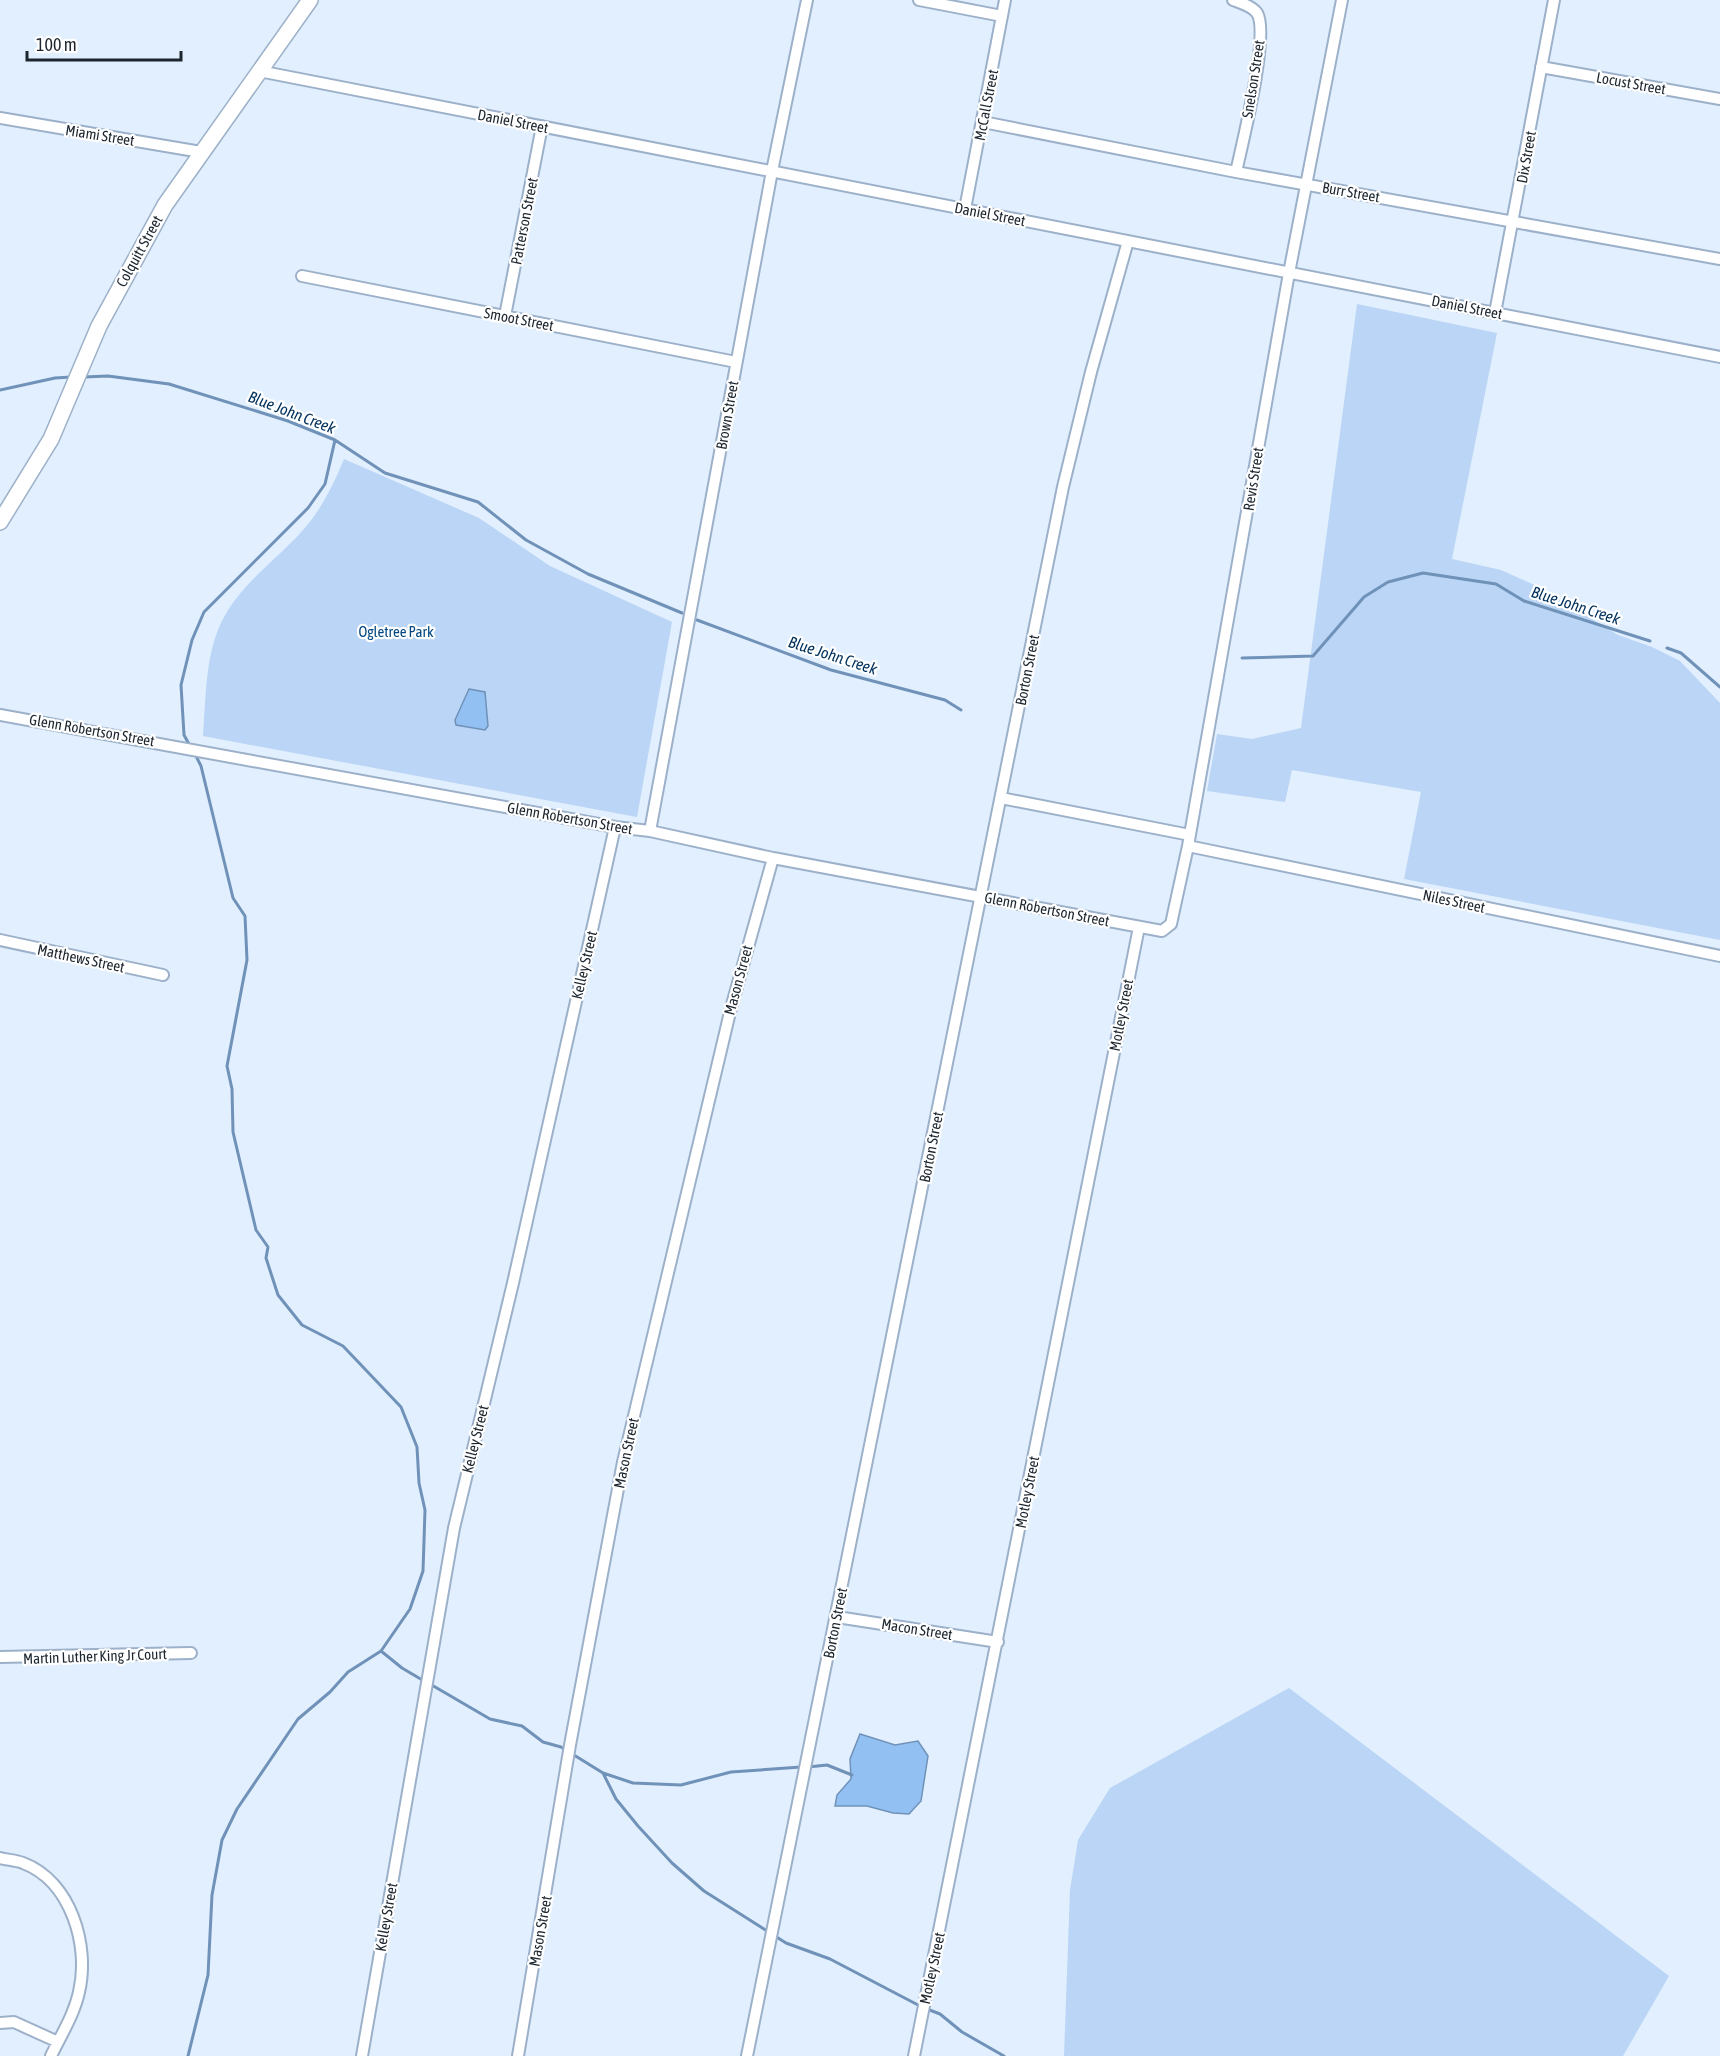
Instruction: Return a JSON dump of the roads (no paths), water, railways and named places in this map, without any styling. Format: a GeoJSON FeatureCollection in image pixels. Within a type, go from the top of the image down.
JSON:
{"type":"FeatureCollection","features":[{"type":"Feature","properties":{"kind":"street","name":"Colquitt Street"},"geometry":{"type":"LineString","coordinates":[[0,522],[51,439],[99,326],[165,205],[310,0]]}},
{"type":"Feature","properties":{"kind":"street","name":"Brown Street"},"geometry":{"type":"LineString","coordinates":[[650,831],[772,171],[807,0]]}},
{"type":"Feature","properties":{"kind":"street"},"geometry":{"type":"LineString","coordinates":[[919,0],[1002,16]]}},
{"type":"Feature","properties":{"kind":"street","name":"McCall Street"},"geometry":{"type":"LineString","coordinates":[[966,209],[1005,0]]}},
{"type":"Feature","properties":{"kind":"street","name":"Snelson Street"},"geometry":{"type":"LineString","coordinates":[[1233,0],[1257,13],[1261,30],[1254,84],[1236,172]]}},
{"type":"Feature","properties":{"kind":"street","name":"Revis Street"},"geometry":{"type":"LineString","coordinates":[[1139,927],[1162,931],[1171,924],[1189,841],[1289,273],[1342,0]]}},
{"type":"Feature","properties":{"kind":"street","name":"Dix Street"},"geometry":{"type":"LineString","coordinates":[[1495,313],[1514,222],[1554,0]]}},
{"type":"Feature","properties":{"kind":"street","name":"Locust Street"},"geometry":{"type":"LineString","coordinates":[[1541,67],[1720,99]]}},
{"type":"Feature","properties":{"kind":"street","name":"Daniel Street"},"geometry":{"type":"LineString","coordinates":[[259,71],[1720,357]]}},
{"type":"Feature","properties":{"kind":"street","name":"Miami Street"},"geometry":{"type":"LineString","coordinates":[[0,118],[201,152]]}},
{"type":"Feature","properties":{"kind":"street","name":"Burr Street"},"geometry":{"type":"LineString","coordinates":[[982,122],[1236,172],[1720,259]]}},
{"type":"Feature","properties":{"kind":"street","name":"Patterson Street"},"geometry":{"type":"LineString","coordinates":[[505,316],[542,126]]}},
{"type":"Feature","properties":{"kind":"street","name":"Borton Street"},"geometry":{"type":"LineString","coordinates":[[747,2056],[1063,487],[1090,372],[1128,241]]}},
{"type":"Feature","properties":{"kind":"street","name":"Smoot Street"},"geometry":{"type":"LineString","coordinates":[[302,276],[736,362]]}},
{"type":"Feature","properties":{"kind":"street","name":"Glenn Robertson Street"},"geometry":{"type":"LineString","coordinates":[[0,715],[615,827],[650,831],[774,858],[1139,927]]}},
{"type":"Feature","properties":{"kind":"street","name":"Niles Street"},"geometry":{"type":"LineString","coordinates":[[1001,798],[1720,956]]}},
{"type":"Feature","properties":{"kind":"street","name":"Kelley Street"},"geometry":{"type":"LineString","coordinates":[[362,2056],[454,1528],[515,1271],[615,827]]}},
{"type":"Feature","properties":{"kind":"street","name":"Mason Street"},"geometry":{"type":"LineString","coordinates":[[518,2056],[570,1745],[622,1462],[731,1008],[774,858]]}},
{"type":"Feature","properties":{"kind":"street","name":"Motley Street"},"geometry":{"type":"LineString","coordinates":[[914,2056],[1139,927]]}},
{"type":"Feature","properties":{"kind":"street","name":"Matthews Street"},"geometry":{"type":"LineString","coordinates":[[0,940],[163,975]]}},
{"type":"Feature","properties":{"kind":"street","name":"Macon Street"},"geometry":{"type":"LineString","coordinates":[[837,1617],[998,1642]]}},
{"type":"Feature","properties":{"kind":"street","name":"Martin Luther King Jr Court"},"geometry":{"type":"LineString","coordinates":[[0,1657],[191,1653]]}},
{"type":"Feature","properties":{"kind":"street"},"geometry":{"type":"LineString","coordinates":[[0,1858],[23,1863],[59,1888],[71,1910],[80,1942],[82,1973],[79,1994],[51,2056]]}},
{"type":"Feature","properties":{"kind":"street"},"geometry":{"type":"LineString","coordinates":[[0,2023],[14,2022],[58,2042]]}},
{"type":"Feature","properties":{"kind":"waterway","name":"Blue John Creek"},"geometry":{"type":"LineString","coordinates":[[84,377],[108,376],[169,384],[288,421],[335,440],[385,473],[478,502],[526,540],[588,574],[682,613]]}},
{"type":"Feature","properties":{"kind":"waterway","name":"Blue John Creek"},"geometry":{"type":"LineString","coordinates":[[0,390],[55,378],[71,377]]}},
{"type":"Feature","properties":{"kind":"waterway"},"geometry":{"type":"LineString","coordinates":[[190,746],[184,735],[181,685],[192,640],[204,612],[308,508],[325,484],[335,440]]}},
{"type":"Feature","properties":{"kind":"waterway","name":"Blue John Creek"},"geometry":{"type":"LineString","coordinates":[[1242,658],[1313,656],[1364,597],[1388,582],[1423,573],[1496,584],[1524,601],[1650,641]]}},
{"type":"Feature","properties":{"kind":"waterway","name":"Blue John Creek"},"geometry":{"type":"LineString","coordinates":[[697,620],[831,670],[945,700],[961,710]]}},
{"type":"Feature","properties":{"kind":"waterway","name":"Blue John Creek"},"geometry":{"type":"LineString","coordinates":[[1667,648],[1681,653],[1720,687]]}},
{"type":"Feature","properties":{"kind":"waterway"},"geometry":{"type":"LineString","coordinates":[[188,2056],[208,1975],[212,1895],[222,1840],[237,1809],[298,1719],[330,1692],[348,1672],[381,1651],[410,1609],[423,1571],[425,1510],[419,1483],[417,1447],[401,1407],[343,1346],[302,1325],[278,1295],[266,1258],[268,1247],[256,1230],[233,1132],[232,1089],[227,1066],[247,960],[245,916],[233,898],[201,766],[195,754]]}},
{"type":"Feature","properties":{"kind":"waterway"},"geometry":{"type":"LineString","coordinates":[[381,1651],[402,1668],[424,1681]]}},
{"type":"Feature","properties":{"kind":"waterway"},"geometry":{"type":"LineString","coordinates":[[430,1684],[490,1719],[522,1726],[543,1742],[561,1747],[603,1773],[633,1783],[681,1785],[731,1772],[801,1767]]}},
{"type":"Feature","properties":{"kind":"waterway"},"geometry":{"type":"LineString","coordinates":[[808,1767],[827,1765],[852,1775]]}},
{"type":"Feature","properties":{"kind":"waterway"},"geometry":{"type":"LineString","coordinates":[[603,1773],[616,1799],[638,1826],[672,1863],[704,1891],[786,1943],[830,1959],[920,2006]]}},
{"type":"Feature","properties":{"kind":"waterway"},"geometry":{"type":"LineString","coordinates":[[927,2009],[940,2014],[962,2032],[1004,2056]]}},
{"type":"Feature","properties":{"kind":"park label","name":"Ogletree Park"},"geometry":{"type":"Point","coordinates":[396,631]}}]}
